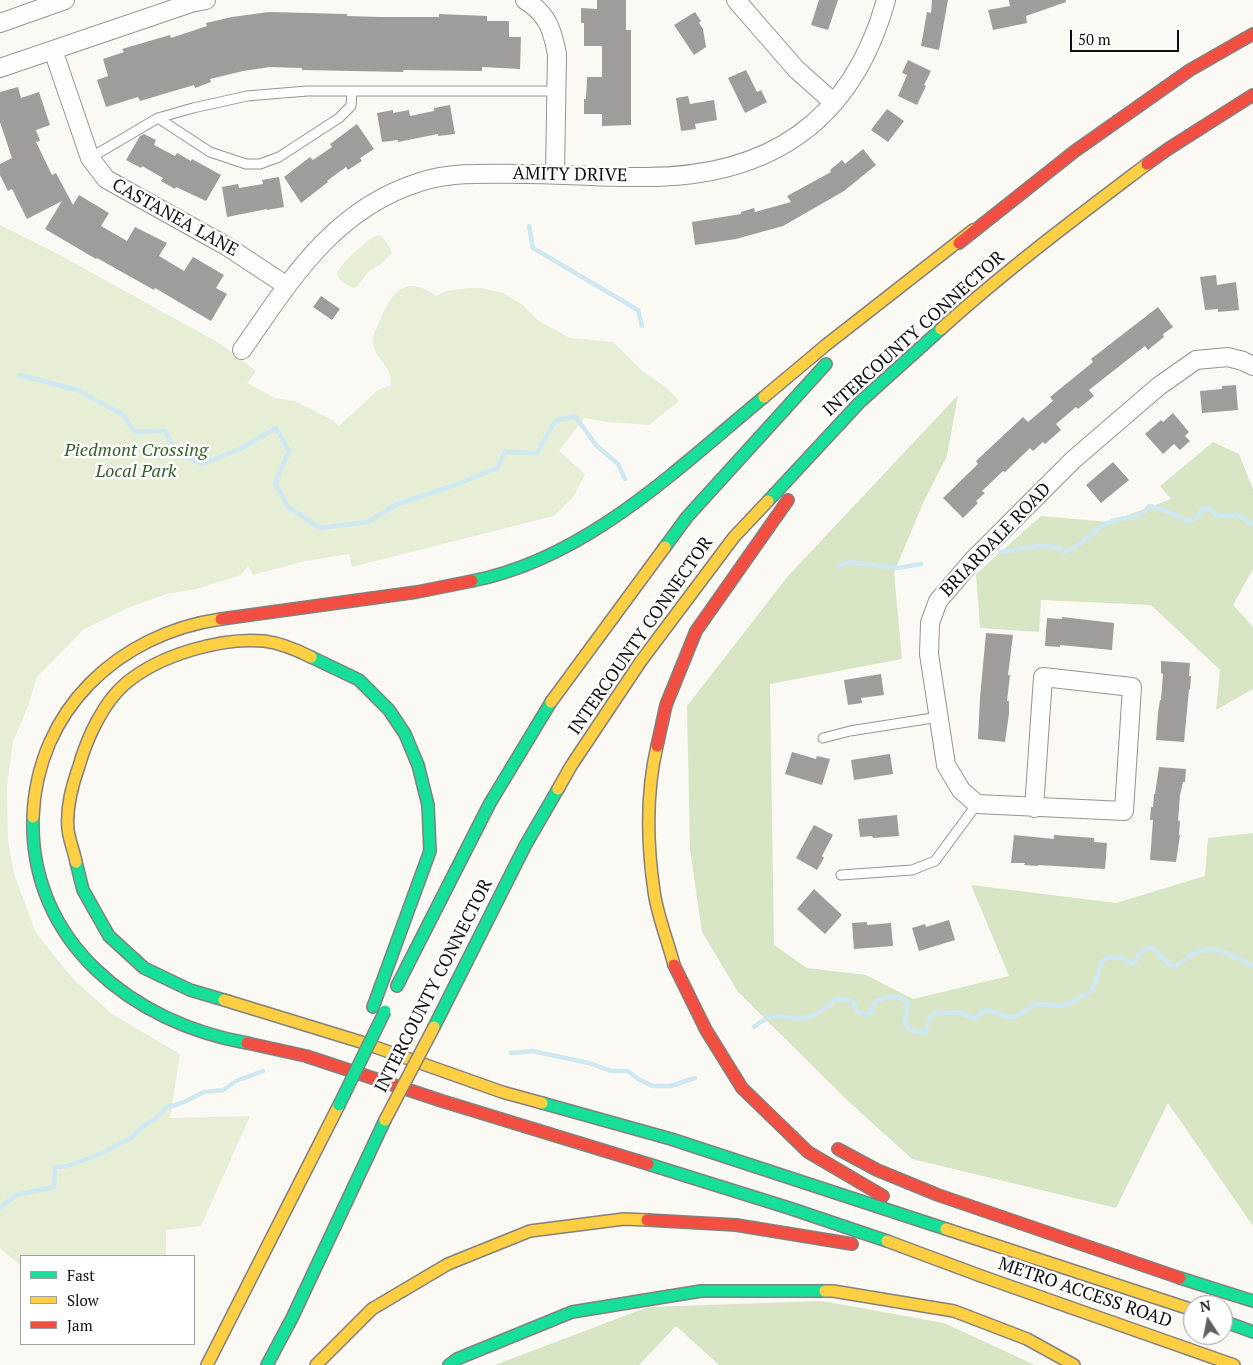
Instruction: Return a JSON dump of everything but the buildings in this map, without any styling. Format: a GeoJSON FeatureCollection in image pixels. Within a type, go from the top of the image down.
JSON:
{"type":"FeatureCollection","features":[{"type":"Feature","properties":{"kind":"highway","name":"INTERCOUNTY CONNECTOR"},"geometry":{"type":"LineString","coordinates":[[856,336],[973,230],[1075,151],[1190,70],[1253,34]]}},
{"type":"Feature","properties":{"kind":"highway","name":"INTERCOUNTY CONNECTOR"},"geometry":{"type":"LineString","coordinates":[[267,1365],[292,1318],[385,1120],[525,846],[571,766],[641,660],[734,537],[860,402],[977,296],[1039,246],[1168,149],[1253,95]]}},
{"type":"Feature","properties":{"kind":"highway"},"geometry":{"type":"LineString","coordinates":[[973,230],[826,345],[636,504],[560,550],[524,566],[483,579],[436,589],[210,621],[179,630],[131,651],[83,689],[66,712],[49,743],[39,772],[33,806],[32,838],[36,866],[45,892],[60,925],[77,949],[104,978],[136,1001],[169,1020],[214,1036],[283,1049],[433,1098],[847,1227],[980,1275]]}},
{"type":"Feature","properties":{"kind":"highway","name":"INTERCOUNTY CONNECTOR"},"geometry":{"type":"LineString","coordinates":[[338,1105],[490,803],[550,702],[687,517],[771,423],[836,355]]}},
{"type":"Feature","properties":{"kind":"highway"},"geometry":{"type":"LineString","coordinates":[[860,402],[743,562],[696,631],[666,705],[652,762],[648,815],[654,892],[675,967],[706,1030],[742,1088],[808,1152],[869,1189],[960,1234]]}},
{"type":"Feature","properties":{"kind":"highway"},"geometry":{"type":"LineString","coordinates":[[206,1365],[338,1105],[373,1007],[430,851],[428,805],[418,765],[405,734],[389,710],[359,680],[296,650],[265,641],[230,642],[186,650],[125,684],[101,713],[83,752],[70,794],[68,829],[83,890],[109,936],[144,968],[190,990],[361,1042],[502,1092],[671,1139],[960,1234]]}},
{"type":"Feature","properties":{"kind":"highway"},"geometry":{"type":"LineString","coordinates":[[706,1030],[745,1071]]}},
{"type":"Feature","properties":{"kind":"highway"},"geometry":{"type":"LineString","coordinates":[[832,1145],[862,1164],[918,1188],[1150,1270],[1253,1301]]}},
{"type":"Feature","properties":{"kind":"highway"},"geometry":{"type":"LineString","coordinates":[[316,1365],[372,1309],[448,1264],[530,1231],[624,1219],[736,1225],[848,1242],[980,1275]]}},
{"type":"Feature","properties":{"kind":"highway","name":"METRO ACCESS ROAD"},"geometry":{"type":"LineString","coordinates":[[960,1234],[1183,1307]]}},
{"type":"Feature","properties":{"kind":"highway","name":"METRO ACCESS ROAD"},"geometry":{"type":"LineString","coordinates":[[980,1275],[1175,1342],[1234,1365]]}},
{"type":"Feature","properties":{"kind":"highway"},"geometry":{"type":"LineString","coordinates":[[448,1365],[457,1359],[572,1312],[701,1291],[833,1291],[954,1311],[1027,1339],[1074,1365]]}},
{"type":"Feature","properties":{"kind":"highway"},"geometry":{"type":"LineString","coordinates":[[1233,1325],[1253,1332]]}},
{"type":"Feature","properties":{"kind":"street"},"geometry":{"type":"LineString","coordinates":[[0,23],[64,0]]}},
{"type":"Feature","properties":{"kind":"street"},"geometry":{"type":"LineString","coordinates":[[0,68],[191,3],[206,0]]}},
{"type":"Feature","properties":{"kind":"street"},"geometry":{"type":"LineString","coordinates":[[525,0],[537,8],[547,19],[554,35],[557,54],[558,91],[555,174]]}},
{"type":"Feature","properties":{"kind":"street"},"geometry":{"type":"LineString","coordinates":[[736,0],[796,69],[834,103]]}},
{"type":"Feature","properties":{"kind":"street","name":"AMITY DRIVE"},"geometry":{"type":"LineString","coordinates":[[242,350],[287,286],[329,236],[363,210],[393,193],[420,182],[471,174],[555,174],[646,178],[715,170],[750,161],[786,144],[814,124],[834,103],[858,70],[875,36],[886,0]]}},
{"type":"Feature","properties":{"kind":"street","name":"CASTANEA LANE"},"geometry":{"type":"LineString","coordinates":[[53,50],[90,158],[106,179],[228,247],[287,286]]}},
{"type":"Feature","properties":{"kind":"street","name":"BRIARDALE ROAD"},"geometry":{"type":"LineString","coordinates":[[978,804],[961,790],[946,765],[929,654],[930,623],[938,601],[974,559],[1073,460],[1159,386],[1196,360],[1228,357],[1243,360],[1253,366]]}},
{"type":"Feature","properties":{"kind":"street"},"geometry":{"type":"LineString","coordinates":[[978,804],[1034,808],[1124,812],[1132,686],[1042,677],[1034,808]]}},
{"type":"Feature","properties":{"kind":"lane"},"geometry":{"type":"LineString","coordinates":[[90,158],[158,118],[247,96],[307,91],[558,91]]}},
{"type":"Feature","properties":{"kind":"lane"},"geometry":{"type":"LineString","coordinates":[[158,118],[210,152],[246,164],[260,164],[279,157],[339,118],[351,106],[352,92]]}},
{"type":"Feature","properties":{"kind":"lane"},"geometry":{"type":"LineString","coordinates":[[823,738],[850,731],[939,718]]}},
{"type":"Feature","properties":{"kind":"lane"},"geometry":{"type":"LineString","coordinates":[[841,875],[912,870],[935,861],[978,804]]}},
{"type":"Feature","properties":{"kind":"green space","name":"Piedmont Crossing Local Park"},"geometry":{"type":"Polygon","coordinates":[[[0,225],[56,253],[219,343],[256,371],[247,383],[275,398],[295,401],[332,420],[339,426],[378,390],[391,385],[389,372],[377,354],[373,340],[387,305],[392,297],[406,287],[415,286],[436,296],[447,291],[469,288],[481,288],[503,293],[523,305],[539,321],[570,338],[613,342],[641,370],[668,389],[679,401],[649,425],[607,422],[584,418],[559,451],[585,474],[574,496],[554,516],[352,567],[349,554],[305,561],[253,575],[248,566],[241,575],[196,589],[167,594],[132,606],[84,629],[37,677],[28,706],[13,742],[7,786],[8,840],[14,874],[36,933],[74,980],[112,1014],[180,1054],[170,1118],[250,1116],[201,1226],[166,1230],[166,1255],[20,1255],[20,1265],[0,1248],[0,225]]]}},
{"type":"Feature","properties":{"kind":"green space"},"geometry":{"type":"Polygon","coordinates":[[[379,235],[387,243],[392,253],[381,264],[368,272],[358,286],[353,288],[343,282],[337,273],[345,262],[364,244],[379,235]]]}},
{"type":"Feature","properties":{"kind":"green space"},"geometry":{"type":"Polygon","coordinates":[[[958,395],[947,456],[923,503],[894,573],[902,659],[770,684],[774,945],[807,968],[866,975],[913,999],[1009,976],[971,885],[1116,903],[1205,876],[1208,838],[1253,833],[1253,1226],[1168,1103],[1116,1208],[912,1159],[848,1101],[738,992],[702,932],[690,849],[687,706],[788,576],[958,395]]]}},
{"type":"Feature","properties":{"kind":"green space"},"geometry":{"type":"Polygon","coordinates":[[[1213,442],[1239,454],[1253,489],[1253,569],[1233,605],[1253,627],[1253,689],[1216,710],[1220,670],[1151,605],[1041,600],[1039,632],[980,628],[976,574],[1041,516],[1109,522],[1171,499],[1160,486],[1213,442]]]}},
{"type":"Feature","properties":{"kind":"green space"},"geometry":{"type":"Polygon","coordinates":[[[822,1301],[944,1323],[1035,1365],[719,1365],[676,1326],[639,1365],[495,1365],[648,1307],[822,1301]]]}},
{"type":"Feature","properties":{"kind":"waterway"},"geometry":{"type":"LineString","coordinates":[[529,226],[533,248],[638,310],[642,326]]}},
{"type":"Feature","properties":{"kind":"waterway"},"geometry":{"type":"LineString","coordinates":[[20,375],[77,390],[122,414],[135,432],[165,431],[176,452],[202,464],[240,449],[276,428],[289,451],[275,483],[288,507],[320,528],[368,522],[395,505],[455,485],[497,468],[505,452],[537,453],[555,421],[575,416],[596,445],[618,464],[625,479]]}},
{"type":"Feature","properties":{"kind":"waterway"},"geometry":{"type":"LineString","coordinates":[[1000,552],[1042,546],[1058,548],[1065,552],[1077,546],[1104,525],[1137,516],[1143,513],[1149,506],[1165,510],[1189,521],[1198,517],[1201,510],[1209,508],[1215,514],[1222,516],[1237,514],[1253,524]]}},
{"type":"Feature","properties":{"kind":"waterway"},"geometry":{"type":"LineString","coordinates":[[838,566],[849,562],[898,568],[921,564]]}},
{"type":"Feature","properties":{"kind":"waterway"},"geometry":{"type":"LineString","coordinates":[[754,1027],[770,1017],[810,1017],[820,1012],[836,999],[853,1001],[857,1012],[866,1015],[872,1011],[875,1002],[891,996],[904,999],[908,1006],[905,1018],[906,1026],[918,1032],[925,1033],[930,1018],[935,1012],[961,1013],[977,1018],[984,1010],[1006,1017],[1018,1016],[1035,1004],[1061,1006],[1071,1003],[1091,991],[1101,963],[1107,957],[1121,958],[1133,964],[1141,952],[1151,947],[1175,967],[1191,955],[1207,950],[1223,952],[1253,966]]}},
{"type":"Feature","properties":{"kind":"waterway"},"geometry":{"type":"LineString","coordinates":[[511,1053],[532,1051],[589,1063],[611,1071],[628,1071],[638,1079],[653,1086],[671,1086],[695,1078]]}},
{"type":"Feature","properties":{"kind":"waterway"},"geometry":{"type":"LineString","coordinates":[[0,1208],[16,1195],[54,1187],[55,1167],[68,1166],[100,1154],[131,1138],[166,1108],[204,1092],[223,1090],[236,1081],[263,1071]]}},
{"type":"Feature","properties":{"kind":"traffic: fast"},"geometry":{"type":"LineString","coordinates":[[768,501],[860,402],[941,329]]}},
{"type":"Feature","properties":{"kind":"traffic: fast"},"geometry":{"type":"LineString","coordinates":[[665,547],[687,517],[826,364]]}},
{"type":"Feature","properties":{"kind":"traffic: fast"},"geometry":{"type":"LineString","coordinates":[[472,581],[514,570],[553,553],[592,532],[628,508],[663,481],[764,397]]}},
{"type":"Feature","properties":{"kind":"traffic: fast"},"geometry":{"type":"LineString","coordinates":[[311,657],[359,680],[389,710],[405,734],[418,765],[428,805],[430,851],[373,1007]]}},
{"type":"Feature","properties":{"kind":"traffic: fast"},"geometry":{"type":"LineString","coordinates":[[397,986],[490,803],[551,702]]}},
{"type":"Feature","properties":{"kind":"traffic: fast"},"geometry":{"type":"LineString","coordinates":[[434,1027],[525,846],[558,789]]}},
{"type":"Feature","properties":{"kind":"traffic: fast"},"geometry":{"type":"LineString","coordinates":[[33,817],[36,862],[49,902],[69,938],[96,969],[128,996],[165,1017],[205,1033],[247,1043]]}},
{"type":"Feature","properties":{"kind":"traffic: fast"},"geometry":{"type":"LineString","coordinates":[[76,862],[83,890],[109,936],[144,968],[190,990],[224,1000]]}},
{"type":"Feature","properties":{"kind":"traffic: fast"},"geometry":{"type":"LineString","coordinates":[[339,1105],[385,1011]]}},
{"type":"Feature","properties":{"kind":"traffic: fast"},"geometry":{"type":"LineString","coordinates":[[542,1103],[671,1139],[946,1229]]}},
{"type":"Feature","properties":{"kind":"traffic: fast"},"geometry":{"type":"LineString","coordinates":[[267,1365],[292,1318],[385,1120]]}},
{"type":"Feature","properties":{"kind":"traffic: fast"},"geometry":{"type":"LineString","coordinates":[[648,1164],[887,1241]]}},
{"type":"Feature","properties":{"kind":"traffic: fast"},"geometry":{"type":"LineString","coordinates":[[1180,1278],[1253,1301]]}},
{"type":"Feature","properties":{"kind":"traffic: fast"},"geometry":{"type":"LineString","coordinates":[[449,1365],[457,1359],[572,1312],[701,1291],[825,1291]]}},
{"type":"Feature","properties":{"kind":"traffic: fast"},"geometry":{"type":"LineString","coordinates":[[1233,1325],[1253,1332]]}},
{"type":"Feature","properties":{"kind":"traffic: slow"},"geometry":{"type":"LineString","coordinates":[[941,329],[1016,265],[1147,164]]}},
{"type":"Feature","properties":{"kind":"traffic: slow"},"geometry":{"type":"LineString","coordinates":[[764,397],[826,345],[973,230]]}},
{"type":"Feature","properties":{"kind":"traffic: slow"},"geometry":{"type":"LineString","coordinates":[[558,789],[571,766],[641,661],[734,537],[768,501]]}},
{"type":"Feature","properties":{"kind":"traffic: slow"},"geometry":{"type":"LineString","coordinates":[[551,702],[665,547]]}},
{"type":"Feature","properties":{"kind":"traffic: slow"},"geometry":{"type":"LineString","coordinates":[[33,817],[38,778],[50,743],[67,711],[90,684],[117,660],[149,641],[184,627],[221,619]]}},
{"type":"Feature","properties":{"kind":"traffic: slow"},"geometry":{"type":"LineString","coordinates":[[76,862],[68,829],[68,813],[72,789],[86,744],[97,722],[110,701],[125,684],[155,664],[191,650],[229,642],[270,642],[311,657]]}},
{"type":"Feature","properties":{"kind":"traffic: slow"},"geometry":{"type":"LineString","coordinates":[[657,746],[649,800],[650,855],[655,900],[674,965]]}},
{"type":"Feature","properties":{"kind":"traffic: slow"},"geometry":{"type":"LineString","coordinates":[[224,1000],[361,1042],[502,1092],[542,1103]]}},
{"type":"Feature","properties":{"kind":"traffic: slow"},"geometry":{"type":"LineString","coordinates":[[385,1120],[434,1027]]}},
{"type":"Feature","properties":{"kind":"traffic: slow"},"geometry":{"type":"LineString","coordinates":[[207,1365],[339,1105]]}},
{"type":"Feature","properties":{"kind":"traffic: slow"},"geometry":{"type":"LineString","coordinates":[[316,1365],[372,1309],[448,1264],[530,1231],[624,1219],[647,1220]]}},
{"type":"Feature","properties":{"kind":"traffic: slow"},"geometry":{"type":"LineString","coordinates":[[946,1229],[1183,1307]]}},
{"type":"Feature","properties":{"kind":"traffic: slow"},"geometry":{"type":"LineString","coordinates":[[887,1241],[1234,1365]]}},
{"type":"Feature","properties":{"kind":"traffic: slow"},"geometry":{"type":"LineString","coordinates":[[825,1291],[954,1311],[1027,1339],[1074,1365]]}},
{"type":"Feature","properties":{"kind":"traffic: jam"},"geometry":{"type":"LineString","coordinates":[[959,243],[1075,151],[1190,70],[1253,34]]}},
{"type":"Feature","properties":{"kind":"traffic: jam"},"geometry":{"type":"LineString","coordinates":[[1147,164],[1253,95]]}},
{"type":"Feature","properties":{"kind":"traffic: jam"},"geometry":{"type":"LineString","coordinates":[[657,746],[666,705],[696,631],[788,500]]}},
{"type":"Feature","properties":{"kind":"traffic: jam"},"geometry":{"type":"LineString","coordinates":[[221,619],[417,592],[472,581]]}},
{"type":"Feature","properties":{"kind":"traffic: jam"},"geometry":{"type":"LineString","coordinates":[[674,965],[706,1030],[742,1088],[808,1152],[883,1196]]}},
{"type":"Feature","properties":{"kind":"traffic: jam"},"geometry":{"type":"LineString","coordinates":[[247,1043],[306,1056],[442,1101],[648,1164]]}},
{"type":"Feature","properties":{"kind":"traffic: jam"},"geometry":{"type":"LineString","coordinates":[[838,1149],[877,1170],[938,1195],[1180,1278]]}},
{"type":"Feature","properties":{"kind":"traffic: jam"},"geometry":{"type":"LineString","coordinates":[[647,1220],[736,1225],[852,1244]]}}]}
